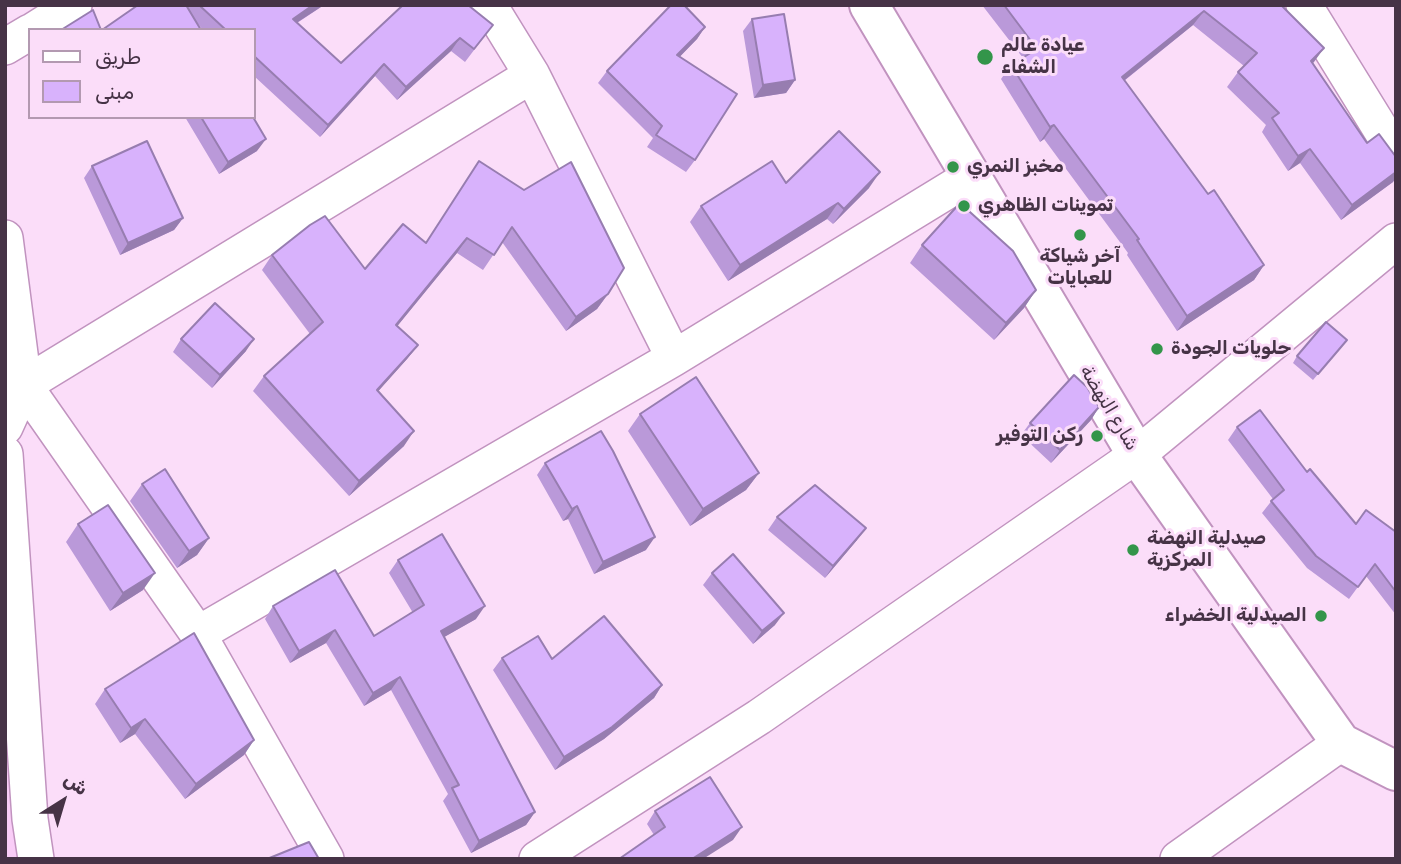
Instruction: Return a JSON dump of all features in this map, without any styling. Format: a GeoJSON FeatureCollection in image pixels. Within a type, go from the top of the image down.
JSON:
{"type":"FeatureCollection","features":[{"type":"Feature","properties":{"kind":"street"},"geometry":{"type":"LineString","coordinates":[[37,28],[74,5]]}},
{"type":"Feature","properties":{"kind":"street"},"geometry":{"type":"LineString","coordinates":[[489,5],[532,75],[674,358]]}},
{"type":"Feature","properties":{"kind":"street","name":"شارع النهضة"},"geometry":{"type":"LineString","coordinates":[[869,5],[1137,455],[1341,743],[1396,771]]}},
{"type":"Feature","properties":{"kind":"street"},"geometry":{"type":"LineString","coordinates":[[1304,5],[1396,154]]}},
{"type":"Feature","properties":{"kind":"street"},"geometry":{"type":"LineString","coordinates":[[5,47],[28,33]]}},
{"type":"Feature","properties":{"kind":"street"},"geometry":{"type":"LineString","coordinates":[[5,428],[24,385],[532,75]]}},
{"type":"Feature","properties":{"kind":"street"},"geometry":{"type":"LineString","coordinates":[[198,634],[674,358],[970,177]]}},
{"type":"Feature","properties":{"kind":"street"},"geometry":{"type":"LineString","coordinates":[[5,238],[24,385],[198,634],[326,859]]}},
{"type":"Feature","properties":{"kind":"street"},"geometry":{"type":"LineString","coordinates":[[537,859],[759,717],[1137,455],[1396,241]]}},
{"type":"Feature","properties":{"kind":"street"},"geometry":{"type":"LineString","coordinates":[[5,454],[30,819],[36,859]]}},
{"type":"Feature","properties":{"kind":"street"},"geometry":{"type":"LineString","coordinates":[[1178,859],[1341,743]]}},
{"type":"Feature","properties":{"kind":"shaded area"},"geometry":{"type":"Polygon","coordinates":[[[5,617],[22,859],[5,859],[5,617]]]}},
{"type":"Feature","properties":{"kind":"building"},"geometry":{"type":"Polygon","coordinates":[[[138,5],[186,5],[200,28],[105,28],[138,5]]]}},
{"type":"Feature","properties":{"kind":"building"},"geometry":{"type":"Polygon","coordinates":[[[199,5],[313,5],[293,19],[341,63],[403,5],[468,5],[493,25],[474,49],[460,38],[406,87],[384,64],[328,125],[256,58],[256,28],[224,28],[199,5]]]}},
{"type":"Feature","properties":{"kind":"building"},"geometry":{"type":"Polygon","coordinates":[[[671,5],[684,5],[705,27],[677,55],[737,94],[695,160],[656,135],[662,126],[607,71],[671,5]]]}},
{"type":"Feature","properties":{"kind":"building"},"geometry":{"type":"Polygon","coordinates":[[[1004,5],[1281,5],[1324,48],[1311,61],[1367,143],[1379,134],[1396,157],[1396,172],[1352,205],[1310,149],[1298,156],[1272,118],[1279,113],[1238,72],[1257,53],[1204,11],[1122,77],[1208,194],[1214,190],[1264,265],[1187,316],[1137,240],[1139,239],[1054,125],[1050,127],[1011,65],[1037,49],[1004,5]]]}},
{"type":"Feature","properties":{"kind":"building"},"geometry":{"type":"Polygon","coordinates":[[[93,10],[100,28],[64,28],[93,10]]]}},
{"type":"Feature","properties":{"kind":"building"},"geometry":{"type":"Polygon","coordinates":[[[784,14],[795,80],[763,85],[752,19],[784,14]]]}},
{"type":"Feature","properties":{"kind":"building"},"geometry":{"type":"Polygon","coordinates":[[[202,119],[254,119],[266,139],[228,162],[202,119]]]}},
{"type":"Feature","properties":{"kind":"building"},"geometry":{"type":"Polygon","coordinates":[[[839,131],[880,172],[844,209],[838,203],[740,265],[701,206],[772,161],[786,183],[839,131]]]}},
{"type":"Feature","properties":{"kind":"building"},"geometry":{"type":"Polygon","coordinates":[[[147,141],[183,218],[128,243],[92,166],[147,141]]]}},
{"type":"Feature","properties":{"kind":"building"},"geometry":{"type":"Polygon","coordinates":[[[479,161],[524,190],[571,162],[624,268],[608,294],[576,317],[512,227],[494,255],[467,238],[396,325],[418,345],[377,390],[414,431],[359,481],[264,376],[323,322],[272,255],[325,216],[365,269],[403,224],[426,243],[479,161]]]}},
{"type":"Feature","properties":{"kind":"building"},"geometry":{"type":"Polygon","coordinates":[[[960,203],[1013,251],[1036,290],[1006,323],[922,245],[960,203]]]}},
{"type":"Feature","properties":{"kind":"building"},"geometry":{"type":"Polygon","coordinates":[[[215,303],[254,339],[220,375],[181,339],[215,303]]]}},
{"type":"Feature","properties":{"kind":"building"},"geometry":{"type":"Polygon","coordinates":[[[1326,322],[1347,340],[1318,374],[1297,356],[1326,322]]]}},
{"type":"Feature","properties":{"kind":"building"},"geometry":{"type":"Polygon","coordinates":[[[1074,375],[1087,387],[1099,407],[1060,450],[1030,423],[1074,375]]]}},
{"type":"Feature","properties":{"kind":"building"},"geometry":{"type":"Polygon","coordinates":[[[696,377],[759,473],[703,509],[640,414],[696,377]]]}},
{"type":"Feature","properties":{"kind":"building"},"geometry":{"type":"Polygon","coordinates":[[[1260,410],[1307,472],[1310,469],[1356,524],[1366,510],[1396,532],[1396,592],[1375,564],[1358,587],[1316,556],[1271,501],[1284,490],[1237,427],[1260,410]]]}},
{"type":"Feature","properties":{"kind":"building"},"geometry":{"type":"Polygon","coordinates":[[[601,431],[655,537],[603,562],[577,506],[572,509],[545,463],[601,431]]]}},
{"type":"Feature","properties":{"kind":"building"},"geometry":{"type":"Polygon","coordinates":[[[165,469],[209,538],[189,551],[142,484],[165,469]]]}},
{"type":"Feature","properties":{"kind":"building"},"geometry":{"type":"Polygon","coordinates":[[[815,485],[866,528],[833,566],[777,517],[815,485]]]}},
{"type":"Feature","properties":{"kind":"building"},"geometry":{"type":"Polygon","coordinates":[[[108,505],[155,573],[123,593],[78,524],[108,505]]]}},
{"type":"Feature","properties":{"kind":"building"},"geometry":{"type":"Polygon","coordinates":[[[442,534],[485,606],[441,631],[535,812],[479,841],[452,788],[459,785],[400,677],[373,693],[335,630],[299,651],[273,606],[335,570],[374,636],[424,605],[398,560],[442,534]]]}},
{"type":"Feature","properties":{"kind":"building"},"geometry":{"type":"Polygon","coordinates":[[[733,554],[784,613],[762,631],[712,573],[733,554]]]}},
{"type":"Feature","properties":{"kind":"building"},"geometry":{"type":"Polygon","coordinates":[[[604,616],[662,685],[612,727],[564,757],[502,658],[538,636],[552,659],[604,616]]]}},
{"type":"Feature","properties":{"kind":"building"},"geometry":{"type":"Polygon","coordinates":[[[194,633],[254,740],[196,784],[145,719],[131,728],[105,689],[194,633]]]}},
{"type":"Feature","properties":{"kind":"building"},"geometry":{"type":"Polygon","coordinates":[[[710,777],[742,827],[692,859],[619,859],[665,827],[655,811],[710,777]]]}},
{"type":"Feature","properties":{"kind":"building"},"geometry":{"type":"Polygon","coordinates":[[[309,842],[319,859],[267,859],[309,842]]]}},
{"type":"Feature","properties":{"kind":"place","name":"عيادة عالم الشفاء"},"geometry":{"type":"Point","coordinates":[985,57]}},
{"type":"Feature","properties":{"kind":"place","name":"مخبز النمري"},"geometry":{"type":"Point","coordinates":[953,167]}},
{"type":"Feature","properties":{"kind":"place","name":"تموينات الظاهري"},"geometry":{"type":"Point","coordinates":[964,206]}},
{"type":"Feature","properties":{"kind":"place","name":"آخر شياكة للعبايات"},"geometry":{"type":"Point","coordinates":[1080,235]}},
{"type":"Feature","properties":{"kind":"place","name":"حلويات الجودة"},"geometry":{"type":"Point","coordinates":[1157,349]}},
{"type":"Feature","properties":{"kind":"place","name":"ركن التوفير"},"geometry":{"type":"Point","coordinates":[1097,436]}},
{"type":"Feature","properties":{"kind":"place","name":"صيدلية النهضة المركزية"},"geometry":{"type":"Point","coordinates":[1133,550]}},
{"type":"Feature","properties":{"kind":"place","name":"الصيدلية الخضراء"},"geometry":{"type":"Point","coordinates":[1321,616]}}]}
